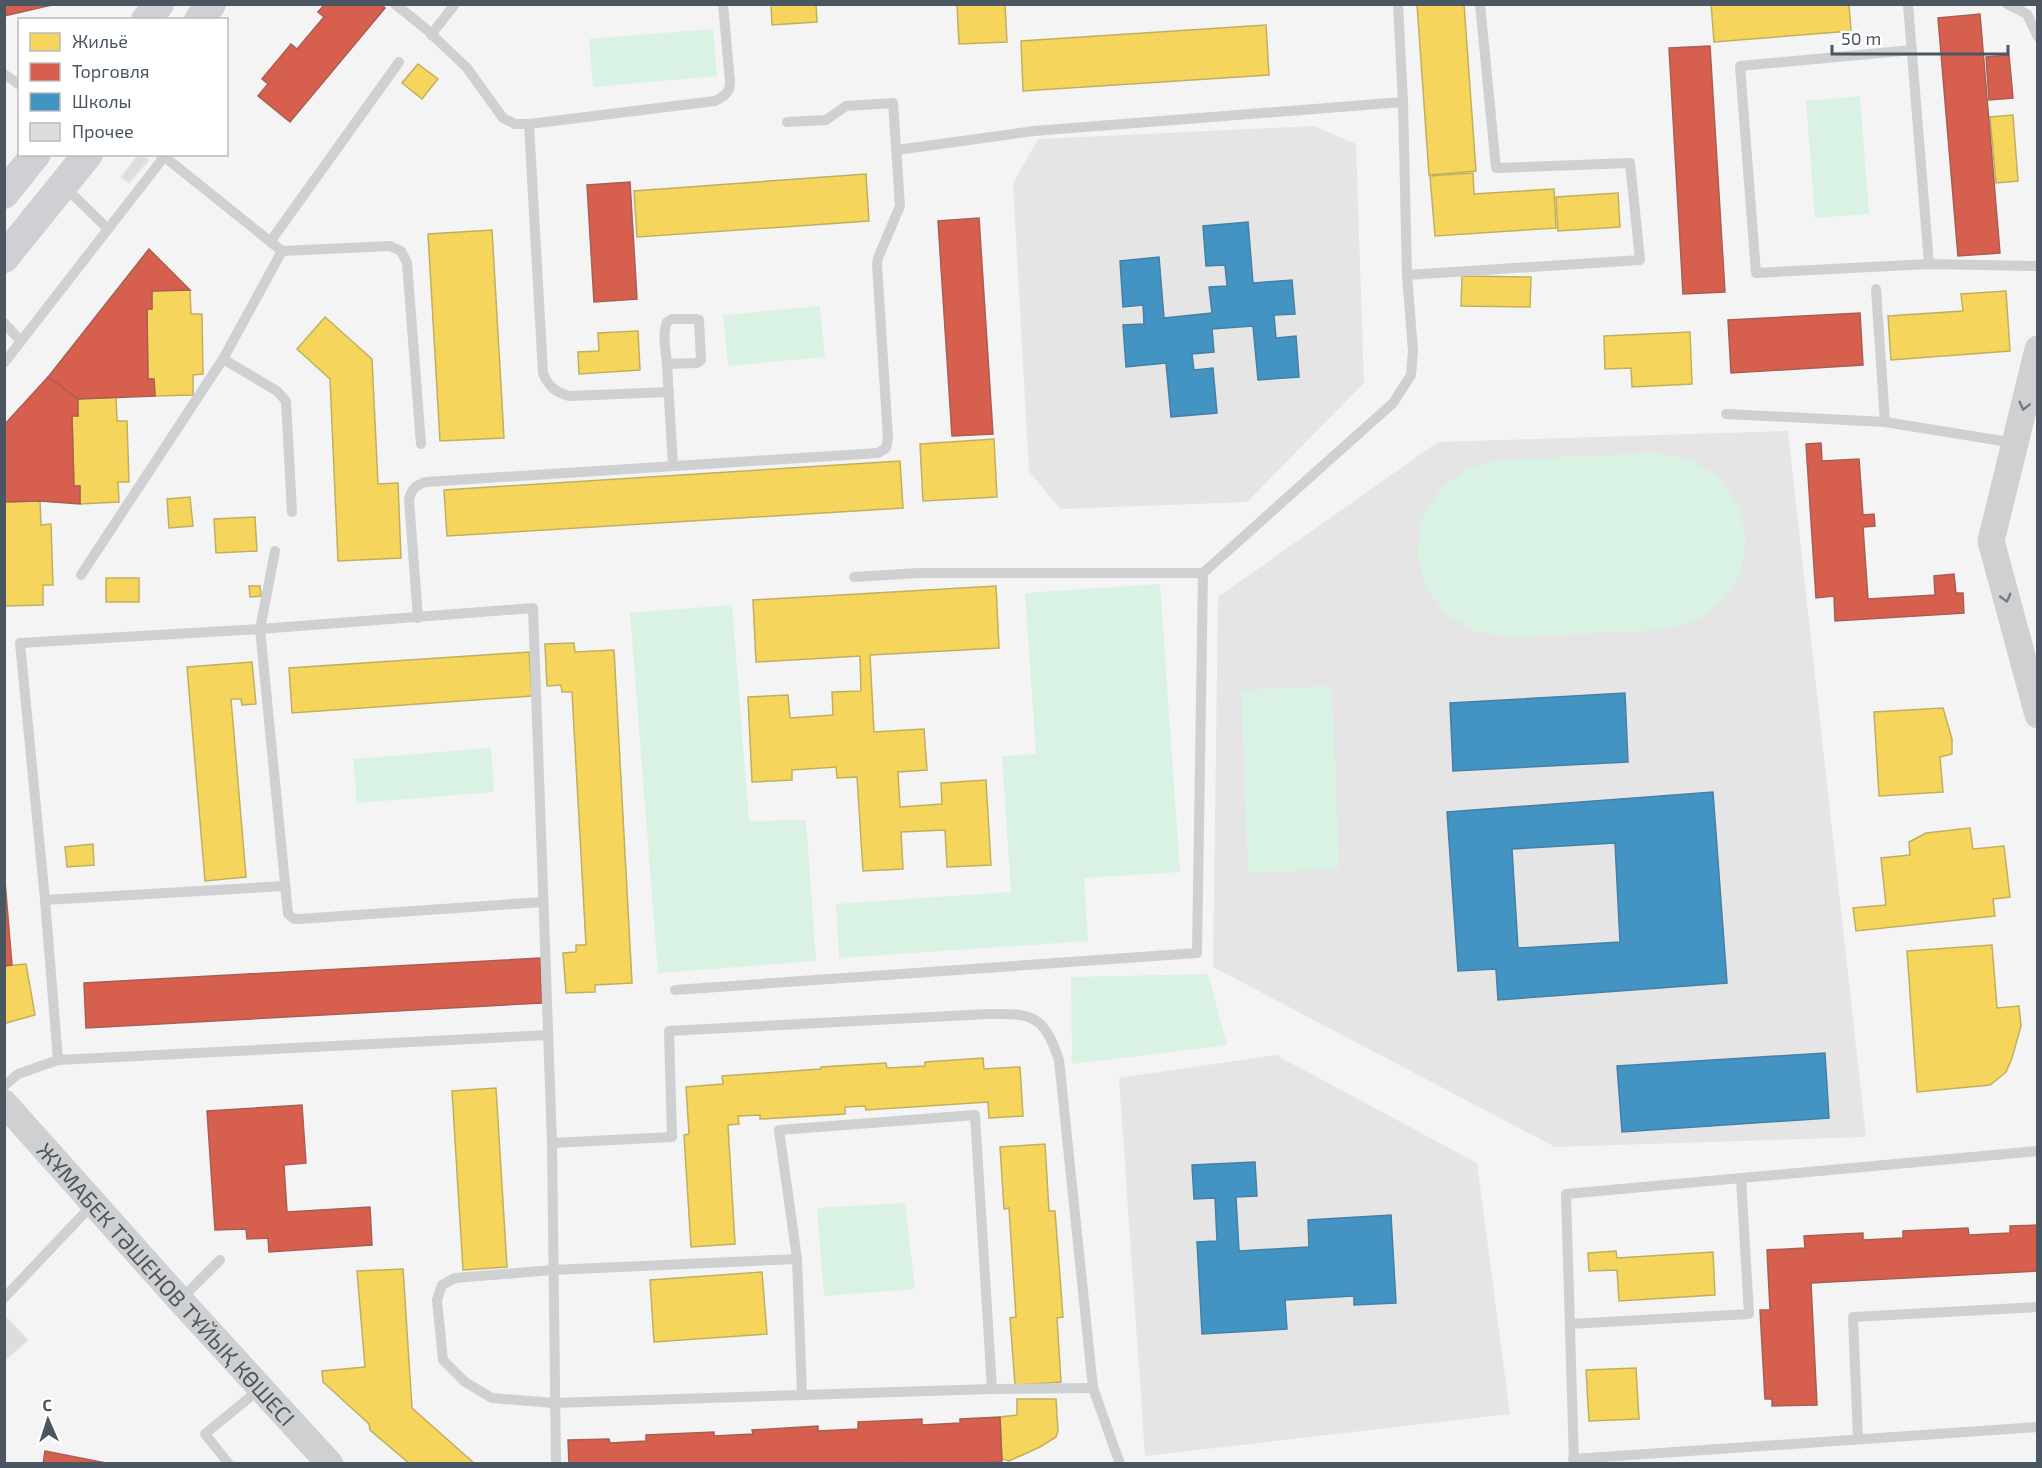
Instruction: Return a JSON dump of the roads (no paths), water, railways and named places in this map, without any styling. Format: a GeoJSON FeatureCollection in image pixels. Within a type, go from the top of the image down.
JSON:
{"type":"FeatureCollection","features":[{"type":"Feature","properties":{"kind":"main road"},"geometry":{"type":"LineString","coordinates":[[148,18],[159,4]]}},
{"type":"Feature","properties":{"kind":"main road"},"geometry":{"type":"LineString","coordinates":[[200,18],[211,4]]}},
{"type":"Feature","properties":{"kind":"main road"},"geometry":{"type":"LineString","coordinates":[[4,258],[86,156]]}},
{"type":"Feature","properties":{"kind":"main road"},"geometry":{"type":"LineString","coordinates":[[4,194],[30,162],[59,190]]}},
{"type":"Feature","properties":{"kind":"street"},"geometry":{"type":"LineString","coordinates":[[2037,349],[1991,541],[2037,715]]}},
{"type":"Feature","properties":{"kind":"street","name":"ЖҰМАБЕК ТӘШЕНОВ ТҰЙЫҚ КӨШЕСІ"},"geometry":{"type":"LineString","coordinates":[[4,1103],[330,1464]]}},
{"type":"Feature","properties":{"kind":"lane"},"geometry":{"type":"LineString","coordinates":[[395,4],[476,78],[503,118],[515,124],[715,100],[723,97],[730,89],[723,4]]}},
{"type":"Feature","properties":{"kind":"lane"},"geometry":{"type":"LineString","coordinates":[[431,35],[455,4]]}},
{"type":"Feature","properties":{"kind":"lane"},"geometry":{"type":"LineString","coordinates":[[854,577],[919,573],[1203,573],[1393,403],[1411,375],[1413,351],[1407,275],[1398,4]]}},
{"type":"Feature","properties":{"kind":"lane"},"geometry":{"type":"LineString","coordinates":[[1407,275],[1640,260],[1630,163],[1496,168],[1480,4]]}},
{"type":"Feature","properties":{"kind":"lane"},"geometry":{"type":"LineString","coordinates":[[1908,4],[1929,264]]}},
{"type":"Feature","properties":{"kind":"lane"},"geometry":{"type":"LineString","coordinates":[[2007,4],[2027,14],[2037,37]]}},
{"type":"Feature","properties":{"kind":"lane"},"geometry":{"type":"LineString","coordinates":[[1912,50],[1740,66],[1756,273],[1929,264],[2037,266]]}},
{"type":"Feature","properties":{"kind":"lane"},"geometry":{"type":"LineString","coordinates":[[270,242],[399,62]]}},
{"type":"Feature","properties":{"kind":"lane"},"geometry":{"type":"LineString","coordinates":[[4,74],[18,84]]}},
{"type":"Feature","properties":{"kind":"lane"},"geometry":{"type":"LineString","coordinates":[[418,618],[410,500],[412,490],[418,485],[673,465],[878,453],[886,448],[888,438],[877,264],[900,206],[893,102],[846,106],[826,120],[787,122]]}},
{"type":"Feature","properties":{"kind":"lane"},"geometry":{"type":"LineString","coordinates":[[897,150],[1034,131],[1403,102]]}},
{"type":"Feature","properties":{"kind":"lane"},"geometry":{"type":"LineString","coordinates":[[529,124],[543,373],[547,382],[560,393],[569,396],[669,392]]}},
{"type":"Feature","properties":{"kind":"lane"},"geometry":{"type":"LineString","coordinates":[[4,363],[162,156],[282,251],[390,246],[401,251],[407,263],[421,444]]}},
{"type":"Feature","properties":{"kind":"lane"},"geometry":{"type":"LineString","coordinates":[[59,190],[108,229]]}},
{"type":"Feature","properties":{"kind":"lane"},"geometry":{"type":"LineString","coordinates":[[81,575],[223,359],[282,251]]}},
{"type":"Feature","properties":{"kind":"lane"},"geometry":{"type":"LineString","coordinates":[[1876,289],[1885,422]]}},
{"type":"Feature","properties":{"kind":"lane"},"geometry":{"type":"LineString","coordinates":[[667,364],[697,363],[701,360],[701,325],[698,320],[672,320],[667,322],[665,329],[667,364],[669,392],[673,465]]}},
{"type":"Feature","properties":{"kind":"lane"},"geometry":{"type":"LineString","coordinates":[[4,323],[21,341]]}},
{"type":"Feature","properties":{"kind":"lane"},"geometry":{"type":"LineString","coordinates":[[223,359],[277,391],[286,401],[292,512]]}},
{"type":"Feature","properties":{"kind":"lane"},"geometry":{"type":"LineString","coordinates":[[1726,414],[1885,422],[2015,443]]}},
{"type":"Feature","properties":{"kind":"lane"},"geometry":{"type":"LineString","coordinates":[[275,551],[260,629],[288,914],[294,919],[542,902]]}},
{"type":"Feature","properties":{"kind":"lane"},"geometry":{"type":"LineString","coordinates":[[675,990],[1197,954],[1203,573]]}},
{"type":"Feature","properties":{"kind":"lane"},"geometry":{"type":"LineString","coordinates":[[57,1060],[45,900],[20,643],[260,629],[533,608],[552,1143],[556,1464]]}},
{"type":"Feature","properties":{"kind":"lane"},"geometry":{"type":"LineString","coordinates":[[45,900],[284,886]]}},
{"type":"Feature","properties":{"kind":"lane"},"geometry":{"type":"LineString","coordinates":[[552,1143],[672,1137],[669,1031],[988,1014],[1013,1014],[1035,1019],[1051,1036],[1059,1060],[1093,1388],[1120,1464]]}},
{"type":"Feature","properties":{"kind":"lane"},"geometry":{"type":"LineString","coordinates":[[4,1086],[18,1074],[57,1060],[548,1035]]}},
{"type":"Feature","properties":{"kind":"lane"},"geometry":{"type":"LineString","coordinates":[[802,1395],[797,1259],[779,1131],[975,1115],[992,1389]]}},
{"type":"Feature","properties":{"kind":"lane"},"geometry":{"type":"LineString","coordinates":[[2037,1150],[1566,1194],[1574,1461],[2037,1428]]}},
{"type":"Feature","properties":{"kind":"lane"},"geometry":{"type":"LineString","coordinates":[[1570,1324],[1749,1314],[1741,1178]]}},
{"type":"Feature","properties":{"kind":"lane"},"geometry":{"type":"LineString","coordinates":[[4,1298],[93,1203]]}},
{"type":"Feature","properties":{"kind":"lane"},"geometry":{"type":"LineString","coordinates":[[797,1259],[553,1270],[455,1278],[442,1285],[437,1300],[442,1360],[465,1382],[492,1398],[554,1403],[992,1389],[1093,1388]]}},
{"type":"Feature","properties":{"kind":"lane"},"geometry":{"type":"LineString","coordinates":[[180,1300],[220,1260]]}},
{"type":"Feature","properties":{"kind":"lane"},"geometry":{"type":"LineString","coordinates":[[1858,1439],[1853,1317],[2037,1307]]}},
{"type":"Feature","properties":{"kind":"lane"},"geometry":{"type":"LineString","coordinates":[[229,1464],[205,1434],[261,1388]]}}]}
